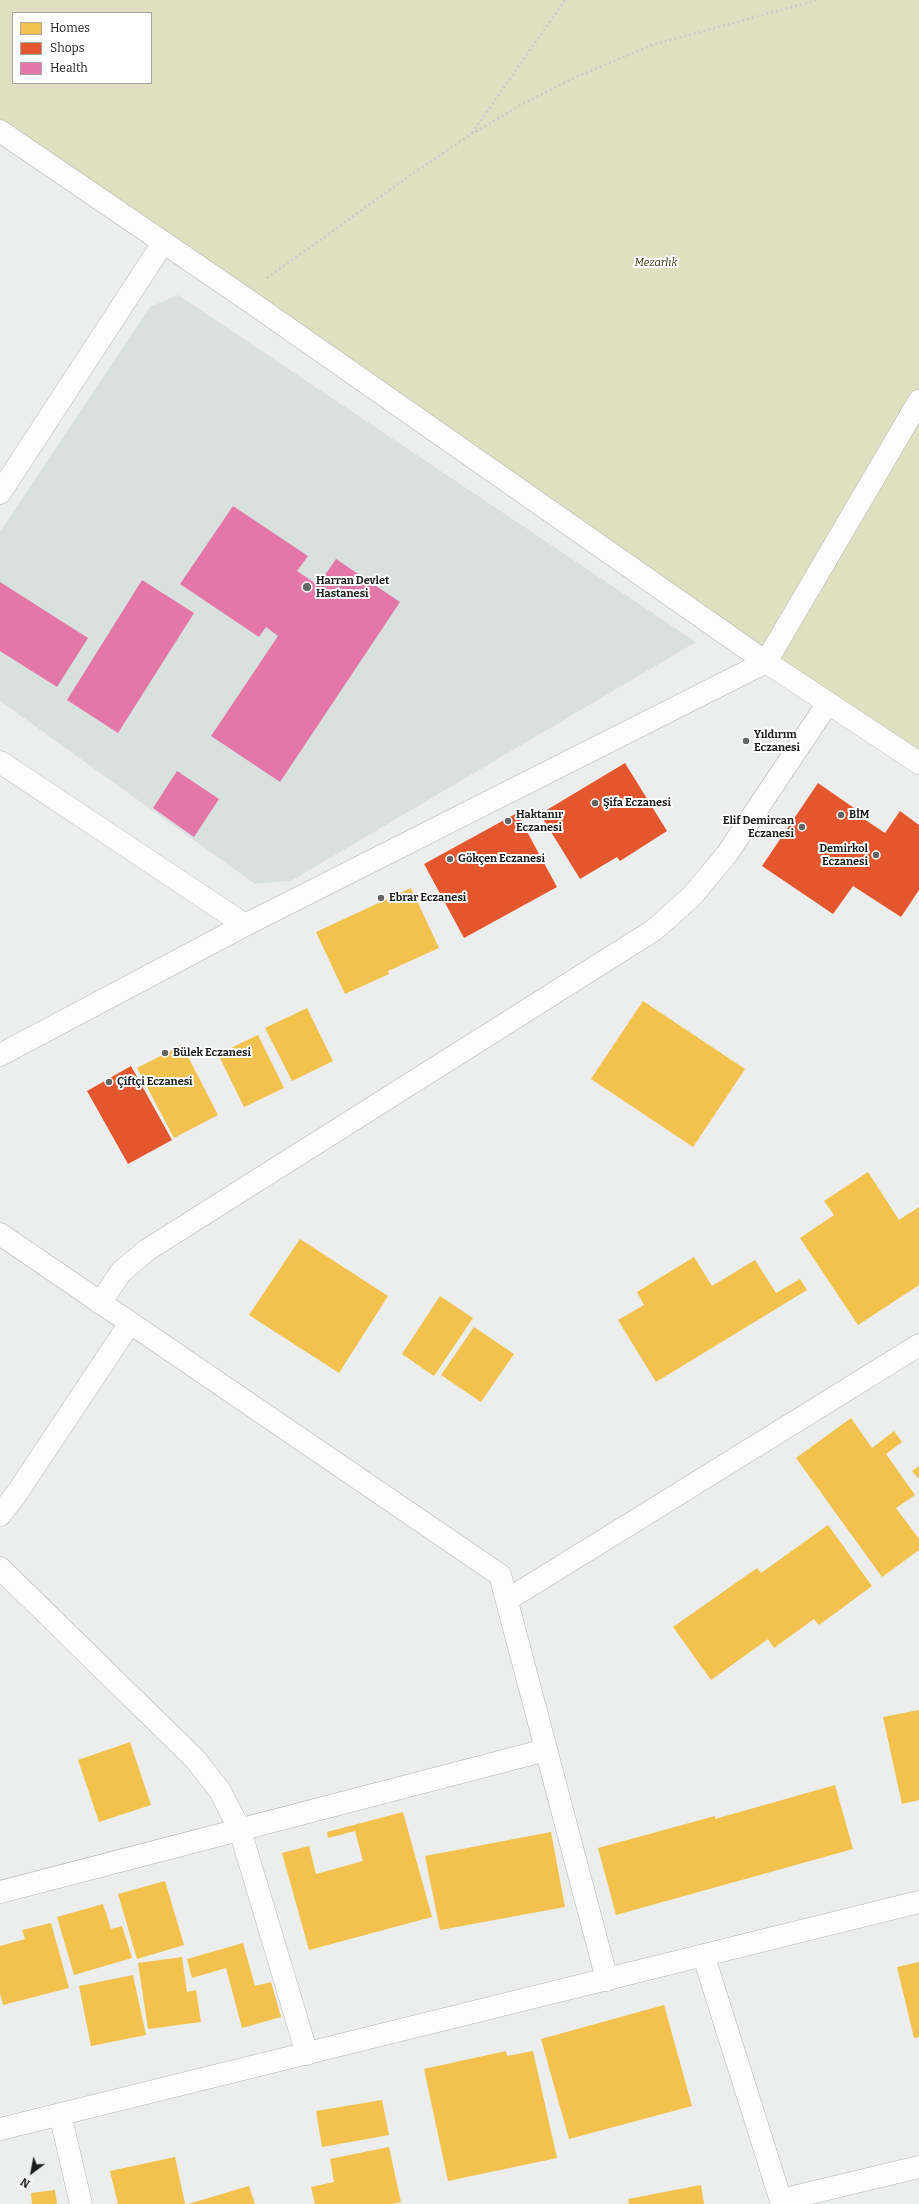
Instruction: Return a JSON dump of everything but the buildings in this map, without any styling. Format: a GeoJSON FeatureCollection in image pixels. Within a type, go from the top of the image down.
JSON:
{"type":"FeatureCollection","features":[{"type":"Feature","properties":{"kind":"street"},"geometry":{"type":"LineString","coordinates":[[0,131],[242,296],[766,662],[919,763]]}},
{"type":"Feature","properties":{"kind":"street"},"geometry":{"type":"LineString","coordinates":[[0,493],[163,243]]}},
{"type":"Feature","properties":{"kind":"street"},"geometry":{"type":"LineString","coordinates":[[0,1055],[246,924],[766,662],[919,401]]}},
{"type":"Feature","properties":{"kind":"street"},"geometry":{"type":"LineString","coordinates":[[100,1303],[121,1272],[147,1250],[654,930],[692,896],[727,854],[828,703]]}},
{"type":"Feature","properties":{"kind":"street"},"geometry":{"type":"LineString","coordinates":[[0,762],[246,924]]}},
{"type":"Feature","properties":{"kind":"street"},"geometry":{"type":"LineString","coordinates":[[0,1234],[500,1575],[607,1980]]}},
{"type":"Feature","properties":{"kind":"street"},"geometry":{"type":"LineString","coordinates":[[0,1515],[17,1493],[130,1323]]}},
{"type":"Feature","properties":{"kind":"street"},"geometry":{"type":"LineString","coordinates":[[506,1600],[919,1345]]}},
{"type":"Feature","properties":{"kind":"street"},"geometry":{"type":"LineString","coordinates":[[0,1568],[196,1760],[220,1791],[240,1830],[306,2054]]}},
{"type":"Feature","properties":{"kind":"street"},"geometry":{"type":"LineString","coordinates":[[0,1892],[546,1750]]}},
{"type":"Feature","properties":{"kind":"street"},"geometry":{"type":"LineString","coordinates":[[0,2129],[919,1902]]}},
{"type":"Feature","properties":{"kind":"street"},"geometry":{"type":"LineString","coordinates":[[704,1956],[781,2202],[919,2167]]}},
{"type":"Feature","properties":{"kind":"street"},"geometry":{"type":"LineString","coordinates":[[60,2114],[81,2204]]}},
{"type":"Feature","properties":{"kind":"path"},"geometry":{"type":"LineString","coordinates":[[470,135],[565,0]]}},
{"type":"Feature","properties":{"kind":"path"},"geometry":{"type":"LineString","coordinates":[[242,296],[470,135],[526,102],[576,77],[652,45],[818,0]]}},
{"type":"Feature","properties":{"kind":"shaded area","name":"Harran Devlet Hastanesi"},"geometry":{"type":"Polygon","coordinates":[[[178,295],[696,642],[291,881],[255,884],[0,701],[0,532],[150,307],[178,295]]]}},
{"type":"Feature","properties":{"kind":"green space","name":"Mezarlık"},"geometry":{"type":"Polygon","coordinates":[[[0,0],[919,0],[919,763],[0,131],[0,0]]]}},
{"type":"Feature","properties":{"kind":"place","name":"Harran Devlet Hastanesi"},"geometry":{"type":"Point","coordinates":[307,587]}},
{"type":"Feature","properties":{"kind":"place","name":"Yıldırım Eczanesi"},"geometry":{"type":"Point","coordinates":[746,741]}},
{"type":"Feature","properties":{"kind":"place","name":"Şifa Eczanesi"},"geometry":{"type":"Point","coordinates":[595,803]}},
{"type":"Feature","properties":{"kind":"place","name":"BİM"},"geometry":{"type":"Point","coordinates":[841,815]}},
{"type":"Feature","properties":{"kind":"place","name":"Haktanır Eczanesi"},"geometry":{"type":"Point","coordinates":[508,821]}},
{"type":"Feature","properties":{"kind":"place","name":"Elif Demircan Eczanesi"},"geometry":{"type":"Point","coordinates":[802,827]}},
{"type":"Feature","properties":{"kind":"place","name":"Demirkol Eczanesi"},"geometry":{"type":"Point","coordinates":[876,855]}},
{"type":"Feature","properties":{"kind":"place","name":"Gökçen Eczanesi"},"geometry":{"type":"Point","coordinates":[450,859]}},
{"type":"Feature","properties":{"kind":"place","name":"Ebrar Eczanesi"},"geometry":{"type":"Point","coordinates":[381,898]}},
{"type":"Feature","properties":{"kind":"place","name":"Bülek Eczanesi"},"geometry":{"type":"Point","coordinates":[165,1053]}},
{"type":"Feature","properties":{"kind":"place","name":"Çiftçi Eczanesi"},"geometry":{"type":"Point","coordinates":[109,1082]}}]}
